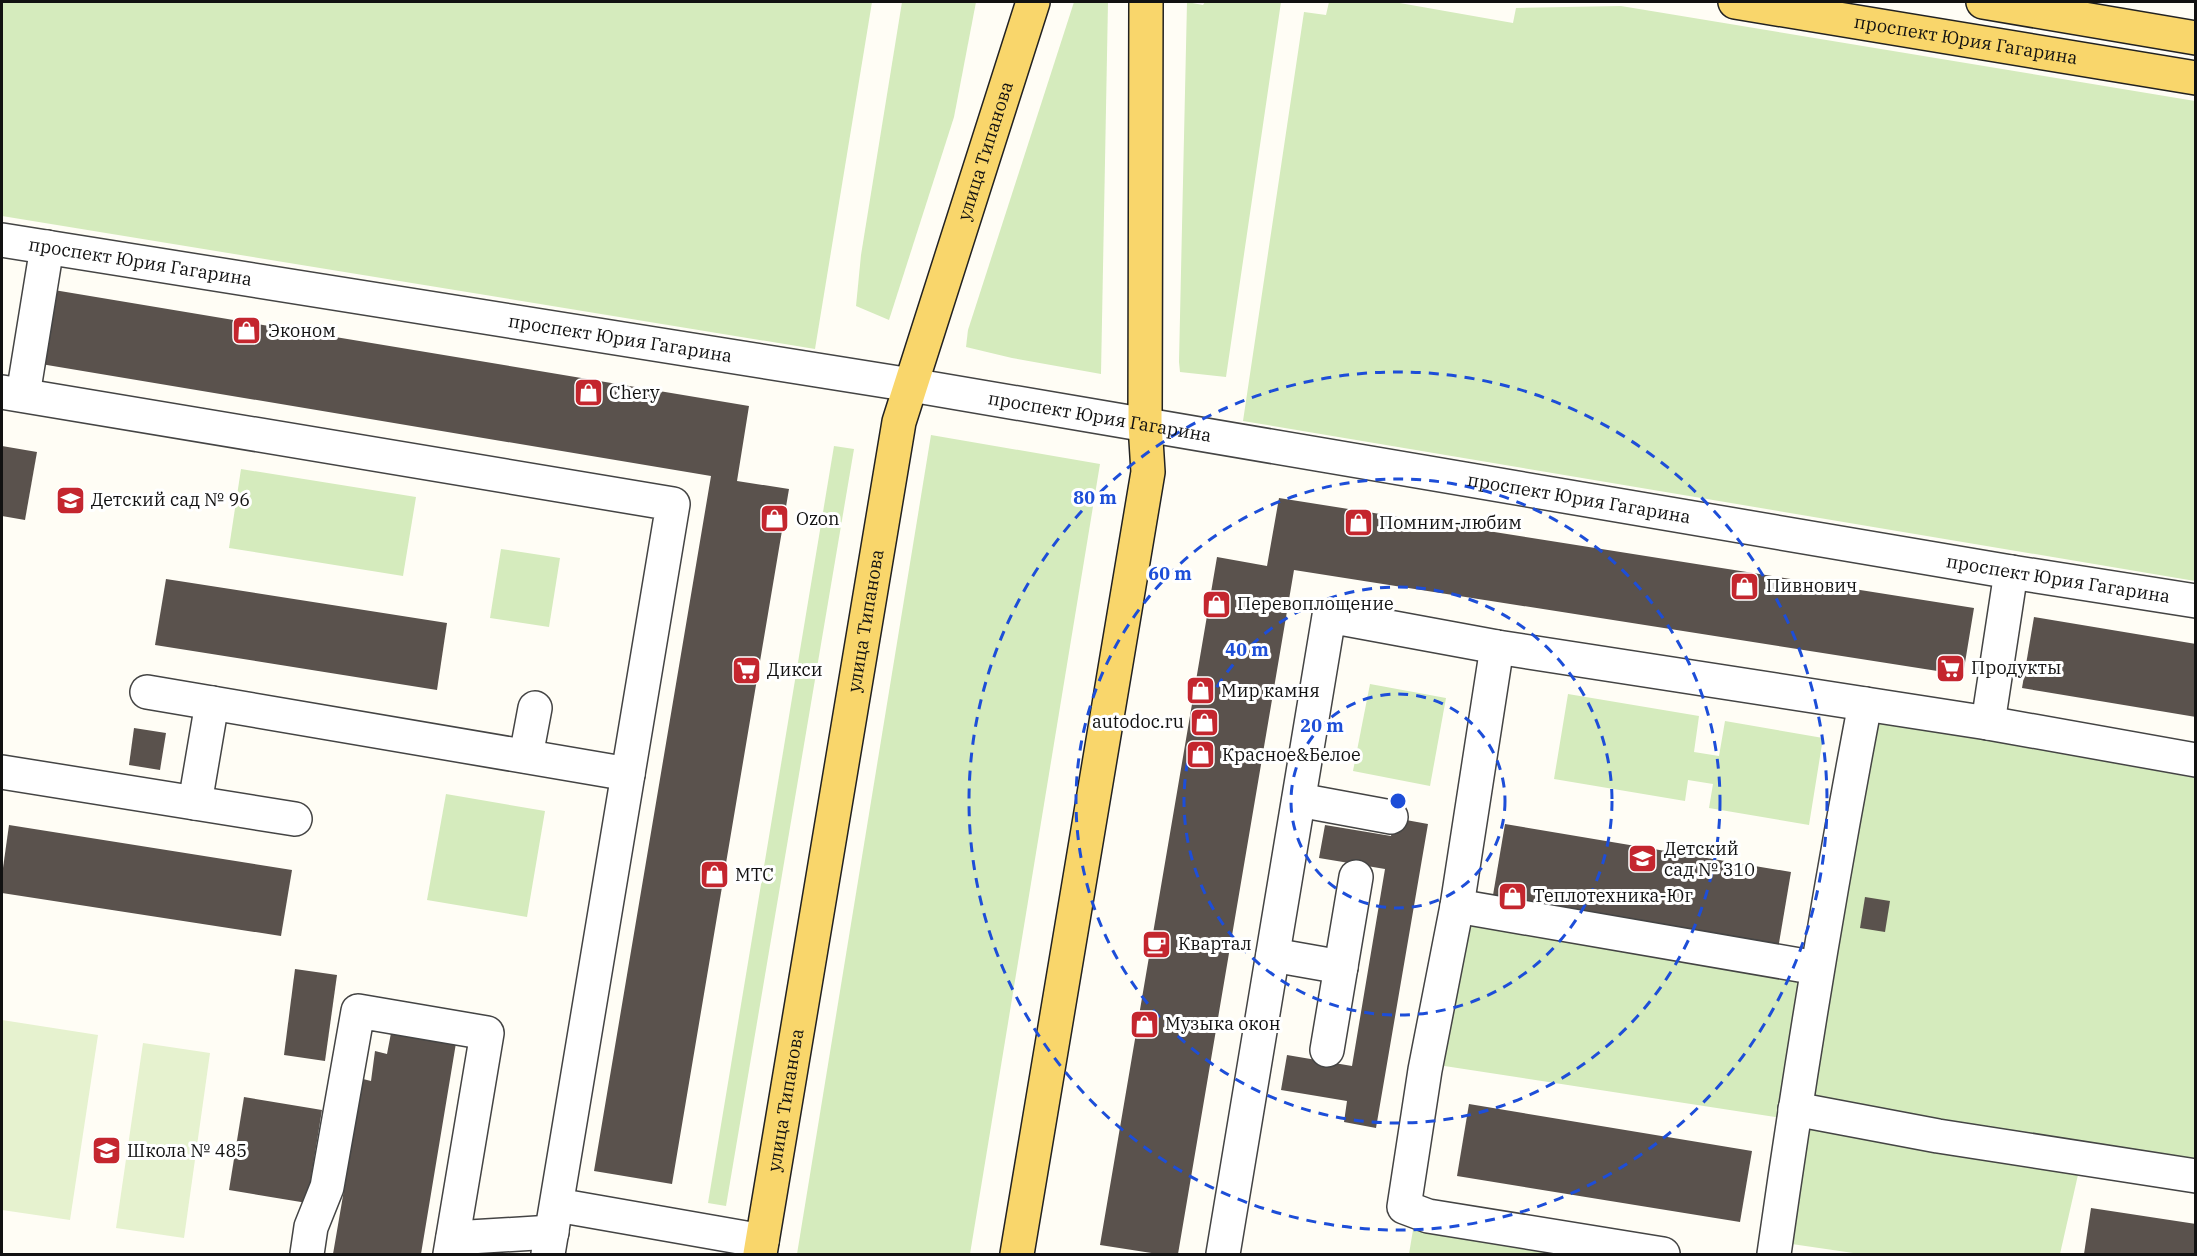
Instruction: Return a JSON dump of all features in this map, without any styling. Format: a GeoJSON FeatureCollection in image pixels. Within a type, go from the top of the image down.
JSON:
{"type":"FeatureCollection","features":[{"type":"Feature","properties":{"kind":"main road","name":"улица Типанова"},"geometry":{"type":"LineString","coordinates":[[761,1247],[899,422],[1033,2]]}},
{"type":"Feature","properties":{"kind":"main road"},"geometry":{"type":"LineString","coordinates":[[1017,1254],[1148,472],[1145,424],[1146,2]]}},
{"type":"Feature","properties":{"kind":"main road","name":"проспект Юрия Гагарина"},"geometry":{"type":"LineString","coordinates":[[1735,2],[2196,78]]}},
{"type":"Feature","properties":{"kind":"main road"},"geometry":{"type":"LineString","coordinates":[[1983,2],[2196,38]]}},
{"type":"Feature","properties":{"kind":"street","name":"проспект Юрия Гагарина"},"geometry":{"type":"LineString","coordinates":[[2,240],[911,385],[2196,602]]}},
{"type":"Feature","properties":{"kind":"street"},"geometry":{"type":"LineString","coordinates":[[46,247],[12,394],[673,504],[552,1230]]}},
{"type":"Feature","properties":{"kind":"street"},"geometry":{"type":"LineString","coordinates":[[1988,723],[2011,572]]}},
{"type":"Feature","properties":{"kind":"street"},"geometry":{"type":"LineString","coordinates":[[1223,1254],[1329,616],[1497,647],[1988,723],[2196,760]]}},
{"type":"Feature","properties":{"kind":"street"},"geometry":{"type":"LineString","coordinates":[[1497,647],[1457,906],[1425,1070],[1404,1207],[1428,1216],[1663,1254]]}},
{"type":"Feature","properties":{"kind":"street"},"geometry":{"type":"LineString","coordinates":[[147,692],[628,774]]}},
{"type":"Feature","properties":{"kind":"street"},"geometry":{"type":"LineString","coordinates":[[195,803],[212,703]]}},
{"type":"Feature","properties":{"kind":"street"},"geometry":{"type":"LineString","coordinates":[[1774,1254],[1817,968],[1865,704]]}},
{"type":"Feature","properties":{"kind":"street"},"geometry":{"type":"LineString","coordinates":[[526,756],[535,708]]}},
{"type":"Feature","properties":{"kind":"street"},"geometry":{"type":"LineString","coordinates":[[2,772],[295,819]]}},
{"type":"Feature","properties":{"kind":"street"},"geometry":{"type":"LineString","coordinates":[[1299,800],[1391,817]]}},
{"type":"Feature","properties":{"kind":"street"},"geometry":{"type":"LineString","coordinates":[[1327,1050],[1356,877]]}},
{"type":"Feature","properties":{"kind":"street"},"geometry":{"type":"LineString","coordinates":[[1457,906],[1817,968]]}},
{"type":"Feature","properties":{"kind":"street"},"geometry":{"type":"LineString","coordinates":[[1273,955],[1341,967]]}},
{"type":"Feature","properties":{"kind":"street"},"geometry":{"type":"LineString","coordinates":[[307,1254],[311,1227],[327,1187],[358,1011],[487,1033],[452,1246],[552,1230],[761,1247]]}},
{"type":"Feature","properties":{"kind":"street"},"geometry":{"type":"LineString","coordinates":[[1795,1109],[1938,1136],[2196,1176]]}},
{"type":"Feature","properties":{"kind":"green space"},"geometry":{"type":"Polygon","coordinates":[[[2,2],[872,2],[815,349],[2,216],[2,2]]]}},
{"type":"Feature","properties":{"kind":"green space"},"geometry":{"type":"Polygon","coordinates":[[[902,2],[976,2],[954,117],[889,320],[856,306],[861,255],[902,2]]]}},
{"type":"Feature","properties":{"kind":"green space"},"geometry":{"type":"Polygon","coordinates":[[[1074,2],[1108,2],[1101,374],[966,347],[968,330],[1074,2]]]}},
{"type":"Feature","properties":{"kind":"green space"},"geometry":{"type":"Polygon","coordinates":[[[1187,2],[1203,5],[1205,2],[1281,2],[1226,377],[1180,372],[1187,2]]]}},
{"type":"Feature","properties":{"kind":"green space"},"geometry":{"type":"Polygon","coordinates":[[[1329,2],[1394,2],[1513,23],[1516,8],[1621,6],[2195,101],[2195,581],[1243,421],[1304,12],[1326,15],[1329,2]]]}},
{"type":"Feature","properties":{"kind":"green space"},"geometry":{"type":"Polygon","coordinates":[[[931,435],[1100,464],[970,1254],[797,1254],[931,435]]]}},
{"type":"Feature","properties":{"kind":"green space"},"geometry":{"type":"Polygon","coordinates":[[[834,446],[854,449],[726,1206],[708,1203],[834,446]]]}},
{"type":"Feature","properties":{"kind":"green space"},"geometry":{"type":"Polygon","coordinates":[[[241,469],[416,497],[403,576],[229,548],[241,469]]]}},
{"type":"Feature","properties":{"kind":"green space"},"geometry":{"type":"Polygon","coordinates":[[[501,549],[560,558],[549,627],[490,618],[501,549]]]}},
{"type":"Feature","properties":{"kind":"green space"},"geometry":{"type":"Polygon","coordinates":[[[1370,684],[1446,698],[1430,786],[1353,771],[1370,684]]]}},
{"type":"Feature","properties":{"kind":"green space"},"geometry":{"type":"Polygon","coordinates":[[[1568,694],[1699,716],[1694,752],[1719,756],[1725,721],[1823,738],[1809,825],[1709,808],[1713,784],[1688,780],[1685,801],[1554,779],[1568,694]]]}},
{"type":"Feature","properties":{"kind":"green space"},"geometry":{"type":"Polygon","coordinates":[[[1874,719],[2195,778],[2195,1160],[1809,1098],[1874,719]]]}},
{"type":"Feature","properties":{"kind":"green space"},"geometry":{"type":"Polygon","coordinates":[[[446,794],[545,811],[527,917],[427,900],[446,794]]]}},
{"type":"Feature","properties":{"kind":"green space"},"geometry":{"type":"Polygon","coordinates":[[[1465,921],[1804,980],[1781,1118],[1438,1065],[1465,921]]]}},
{"type":"Feature","properties":{"kind":"green space"},"geometry":{"type":"Polygon","coordinates":[[[2,1020],[98,1035],[70,1220],[2,1210],[2,1020]]]}},
{"type":"Feature","properties":{"kind":"green space"},"geometry":{"type":"Polygon","coordinates":[[[143,1043],[210,1053],[184,1238],[116,1228],[143,1043]]]}},
{"type":"Feature","properties":{"kind":"green space"},"geometry":{"type":"Polygon","coordinates":[[[1804,1120],[2080,1166],[2060,1254],[1860,1254],[1785,1243],[1804,1120]]]}},
{"type":"Feature","properties":{"kind":"green space"},"geometry":{"type":"Polygon","coordinates":[[[1413,1230],[1577,1254],[1409,1254],[1413,1230]]]}},
{"type":"Feature","properties":{"kind":"building"},"geometry":{"type":"Polygon","coordinates":[[[54,290],[749,406],[737,481],[789,489],[672,1184],[594,1171],[711,476],[41,364],[54,290]]]}},
{"type":"Feature","properties":{"kind":"building"},"geometry":{"type":"Polygon","coordinates":[[[2,446],[37,452],[25,520],[2,516],[2,446]]]}},
{"type":"Feature","properties":{"kind":"building"},"geometry":{"type":"Polygon","coordinates":[[[1279,498],[1974,608],[1963,675],[1294,570],[1178,1254],[1158,1254],[1100,1245],[1217,557],[1267,566],[1279,498]]]}},
{"type":"Feature","properties":{"kind":"building"},"geometry":{"type":"Polygon","coordinates":[[[166,579],[447,623],[437,690],[155,645],[166,579]]]}},
{"type":"Feature","properties":{"kind":"building"},"geometry":{"type":"Polygon","coordinates":[[[2034,617],[2196,644],[2196,717],[2022,688],[2034,617]]]}},
{"type":"Feature","properties":{"kind":"building"},"geometry":{"type":"Polygon","coordinates":[[[134,728],[166,733],[160,770],[129,765],[134,728]]]}},
{"type":"Feature","properties":{"kind":"building"},"geometry":{"type":"Polygon","coordinates":[[[1395,818],[1428,824],[1376,1128],[1344,1122],[1347,1101],[1281,1090],[1287,1055],[1352,1066],[1385,869],[1319,858],[1325,825],[1391,836],[1395,818]]]}},
{"type":"Feature","properties":{"kind":"building"},"geometry":{"type":"Polygon","coordinates":[[[1505,824],[1791,872],[1778,949],[1492,901],[1505,824]]]}},
{"type":"Feature","properties":{"kind":"building"},"geometry":{"type":"Polygon","coordinates":[[[9,825],[292,870],[281,936],[2,893],[2,875],[9,825]]]}},
{"type":"Feature","properties":{"kind":"building"},"geometry":{"type":"Polygon","coordinates":[[[1865,897],[1890,901],[1885,932],[1860,928],[1865,897]]]}},
{"type":"Feature","properties":{"kind":"building"},"geometry":{"type":"Polygon","coordinates":[[[295,969],[337,975],[325,1061],[284,1055],[295,969]]]}},
{"type":"Feature","properties":{"kind":"building"},"geometry":{"type":"Polygon","coordinates":[[[391,1033],[456,1043],[421,1254],[333,1254],[363,1079],[371,1081],[375,1051],[387,1054],[391,1033]]]}},
{"type":"Feature","properties":{"kind":"building"},"geometry":{"type":"Polygon","coordinates":[[[244,1097],[322,1110],[307,1203],[229,1190],[244,1097]]]}},
{"type":"Feature","properties":{"kind":"building"},"geometry":{"type":"Polygon","coordinates":[[[1469,1104],[1752,1151],[1740,1222],[1457,1176],[1469,1104]]]}},
{"type":"Feature","properties":{"kind":"building"},"geometry":{"type":"Polygon","coordinates":[[[2091,1208],[2196,1224],[2196,1254],[2084,1254],[2091,1208]]]}},
{"type":"Feature","properties":{"kind":"place","name":"Эконом"},"geometry":{"type":"Point","coordinates":[247,331]}},
{"type":"Feature","properties":{"kind":"place","name":"Chery"},"geometry":{"type":"Point","coordinates":[588,393]}},
{"type":"Feature","properties":{"kind":"place","name":"Детский сад № 96"},"geometry":{"type":"Point","coordinates":[70,500]}},
{"type":"Feature","properties":{"kind":"place","name":"Ozon"},"geometry":{"type":"Point","coordinates":[775,519]}},
{"type":"Feature","properties":{"kind":"place","name":"Помним-любим"},"geometry":{"type":"Point","coordinates":[1358,523]}},
{"type":"Feature","properties":{"kind":"place","name":"Пивнович"},"geometry":{"type":"Point","coordinates":[1745,586]}},
{"type":"Feature","properties":{"kind":"place","name":"Перевоплощение"},"geometry":{"type":"Point","coordinates":[1216,604]}},
{"type":"Feature","properties":{"kind":"place","name":"Продукты"},"geometry":{"type":"Point","coordinates":[1950,668]}},
{"type":"Feature","properties":{"kind":"place","name":"Дикси"},"geometry":{"type":"Point","coordinates":[746,670]}},
{"type":"Feature","properties":{"kind":"place","name":"Мир камня"},"geometry":{"type":"Point","coordinates":[1200,691]}},
{"type":"Feature","properties":{"kind":"place","name":"autodoc.ru"},"geometry":{"type":"Point","coordinates":[1205,722]}},
{"type":"Feature","properties":{"kind":"place","name":"Красное&Белое"},"geometry":{"type":"Point","coordinates":[1201,755]}},
{"type":"Feature","properties":{"kind":"place","name":"Детский сад № 310"},"geometry":{"type":"Point","coordinates":[1643,859]}},
{"type":"Feature","properties":{"kind":"place","name":"МТС"},"geometry":{"type":"Point","coordinates":[714,875]}},
{"type":"Feature","properties":{"kind":"place","name":"Теплотехника-Юг"},"geometry":{"type":"Point","coordinates":[1512,896]}},
{"type":"Feature","properties":{"kind":"place","name":"Квартал"},"geometry":{"type":"Point","coordinates":[1157,944]}},
{"type":"Feature","properties":{"kind":"place","name":"Музыка окон"},"geometry":{"type":"Point","coordinates":[1144,1024]}},
{"type":"Feature","properties":{"kind":"place","name":"Школа № 485"},"geometry":{"type":"Point","coordinates":[106,1151]}}]}
